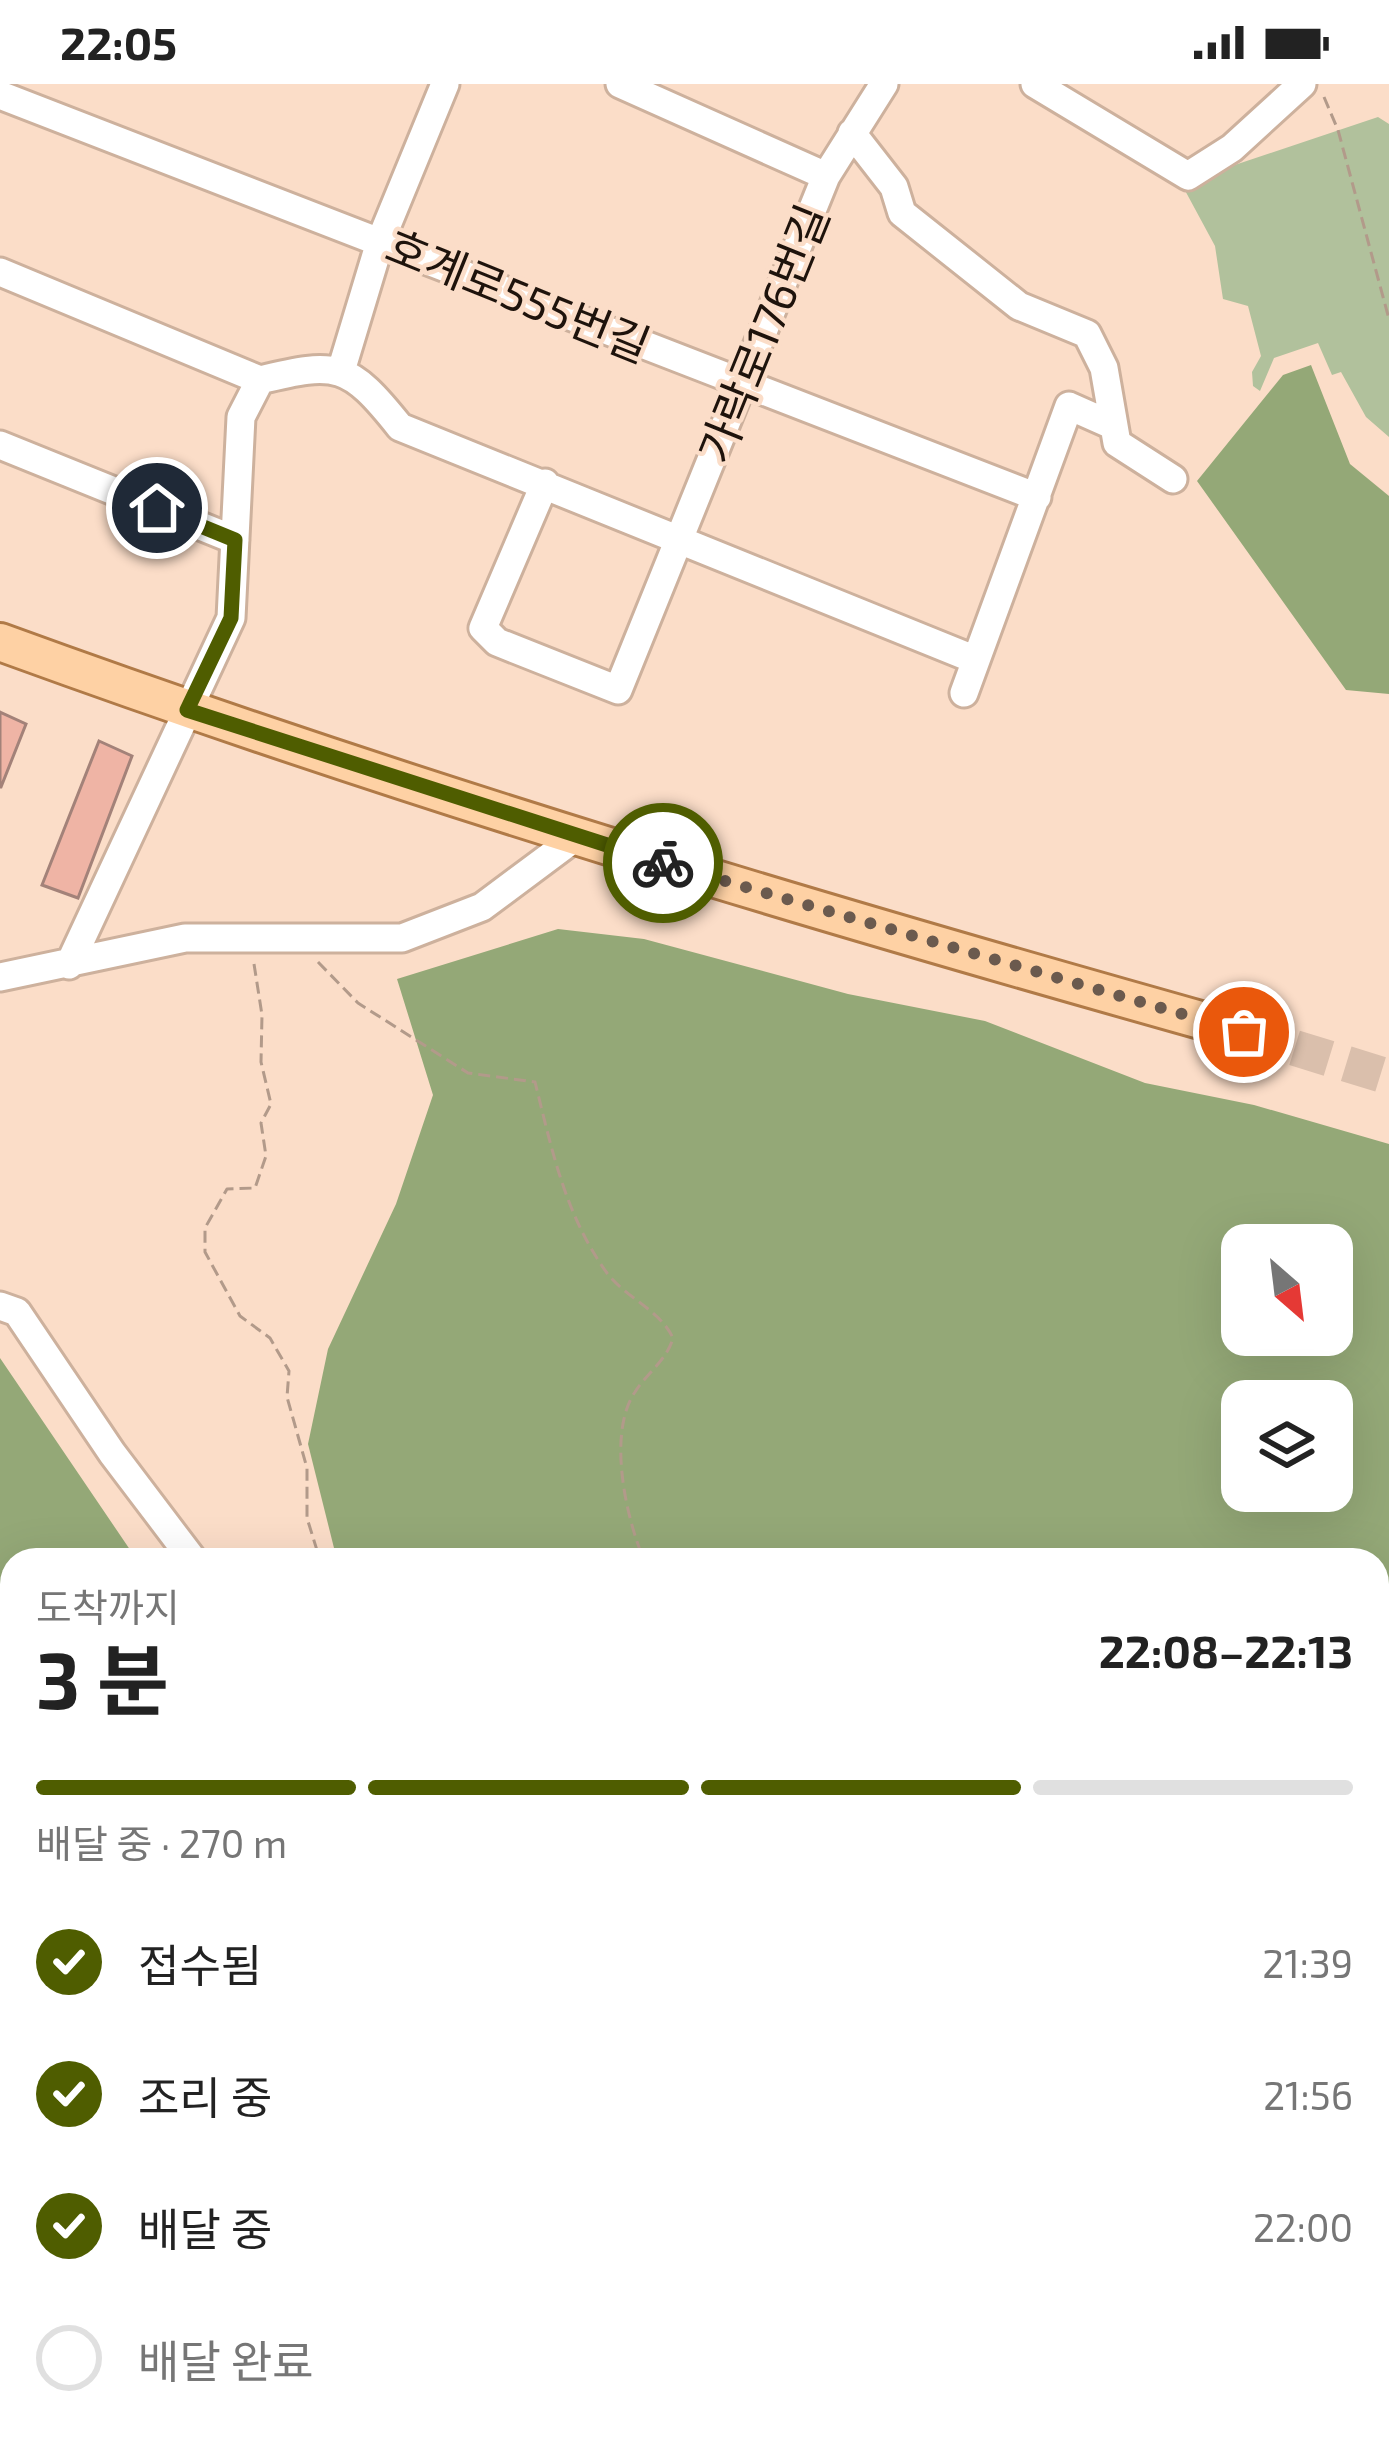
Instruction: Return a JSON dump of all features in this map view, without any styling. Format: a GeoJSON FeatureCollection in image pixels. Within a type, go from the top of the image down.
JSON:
{"type":"FeatureCollection","features":[{"type":"Feature","properties":{"kind":"main road"},"geometry":{"type":"LineString","coordinates":[[0,642],[187,710],[576,837],[1244,1032]]}},
{"type":"Feature","properties":{"kind":"street"},"geometry":{"type":"LineString","coordinates":[[341,371],[380,242],[445,84]]}},
{"type":"Feature","properties":{"kind":"street"},"geometry":{"type":"LineString","coordinates":[[620,84],[826,176]]}},
{"type":"Feature","properties":{"kind":"street","name":"가락로176번길"},"geometry":{"type":"LineString","coordinates":[[544,483],[483,628],[497,642],[618,690],[683,539],[826,176],[884,84]]}},
{"type":"Feature","properties":{"kind":"street"},"geometry":{"type":"LineString","coordinates":[[1035,84],[1188,176],[1232,148],[1302,84]]}},
{"type":"Feature","properties":{"kind":"street","name":"호계로555번길"},"geometry":{"type":"LineString","coordinates":[[0,95],[1037,497]]}},
{"type":"Feature","properties":{"kind":"street","name":"가락로176번길"},"geometry":{"type":"LineString","coordinates":[[852,133],[894,187],[902,213],[1019,306],[1087,334],[1104,368],[1114,426]]}},
{"type":"Feature","properties":{"kind":"street"},"geometry":{"type":"LineString","coordinates":[[0,272],[260,380],[318,366],[341,371],[373,393],[400,428],[976,660]]}},
{"type":"Feature","properties":{"kind":"street"},"geometry":{"type":"LineString","coordinates":[[69,965],[231,618],[241,417],[260,380]]}},
{"type":"Feature","properties":{"kind":"street"},"geometry":{"type":"LineString","coordinates":[[964,693],[1069,406],[1114,426],[1117,443],[1172,479]]}},
{"type":"Feature","properties":{"kind":"street"},"geometry":{"type":"LineString","coordinates":[[0,446],[235,540]]}},
{"type":"Feature","properties":{"kind":"street"},"geometry":{"type":"LineString","coordinates":[[0,977],[184,938],[402,938],[482,907],[576,837]]}},
{"type":"Feature","properties":{"kind":"street"},"geometry":{"type":"LineString","coordinates":[[0,1306],[17,1312],[112,1453],[185,1548]]}},
{"type":"Feature","properties":{"kind":"path"},"geometry":{"type":"LineString","coordinates":[[1318,84],[1338,130],[1389,319]]}},
{"type":"Feature","properties":{"kind":"path"},"geometry":{"type":"LineString","coordinates":[[254,938],[261,1062],[271,1104],[261,1124],[266,1156],[255,1188],[226,1189],[205,1228],[206,1252],[240,1316],[270,1338],[289,1371],[287,1396],[307,1468],[307,1519],[316,1548]]}},
{"type":"Feature","properties":{"kind":"path"},"geometry":{"type":"LineString","coordinates":[[314,958],[358,1003],[468,1073],[535,1082],[576,1224],[608,1274],[667,1324],[673,1337],[670,1350],[632,1395],[625,1417],[621,1483],[640,1548]]}},
{"type":"Feature","properties":{"kind":"green space"},"geometry":{"type":"Polygon","coordinates":[[[1378,117],[1389,124],[1389,437],[1366,417],[1341,372],[1332,375],[1318,343],[1274,358],[1260,391],[1253,386],[1252,372],[1261,356],[1248,306],[1223,299],[1215,246],[1181,183],[1378,117]]]}},
{"type":"Feature","properties":{"kind":"green space"},"geometry":{"type":"Polygon","coordinates":[[[1311,365],[1350,464],[1389,496],[1389,694],[1346,690],[1197,481],[1283,375],[1311,365]]]}},
{"type":"Feature","properties":{"kind":"green space"},"geometry":{"type":"Polygon","coordinates":[[[558,929],[644,939],[848,994],[985,1021],[1145,1083],[1254,1105],[1389,1144],[1389,1548],[334,1548],[308,1444],[328,1349],[396,1204],[433,1095],[397,979],[558,929]]]}},
{"type":"Feature","properties":{"kind":"green space"},"geometry":{"type":"Polygon","coordinates":[[[0,1358],[129,1548],[0,1548],[0,1358]]]}},
{"type":"Feature","properties":{"kind":"building"},"geometry":{"type":"Polygon","coordinates":[[[0,712],[26,724],[1,787],[0,787],[0,712]]]}},
{"type":"Feature","properties":{"kind":"building"},"geometry":{"type":"Polygon","coordinates":[[[99,741],[132,756],[78,898],[42,885],[99,741]]]}},
{"type":"Feature","properties":{"kind":"tunnel"},"geometry":{"type":"LineString","coordinates":[[1243,1032],[1389,1077]]}},
{"type":"Feature","properties":{"kind":"way so far"},"geometry":{"type":"LineString","coordinates":[[663,863],[1244,1032]]}},
{"type":"Feature","properties":{"kind":"route"},"geometry":{"type":"LineString","coordinates":[[157,508],[235,540],[231,618],[187,710],[663,863]]}}]}
